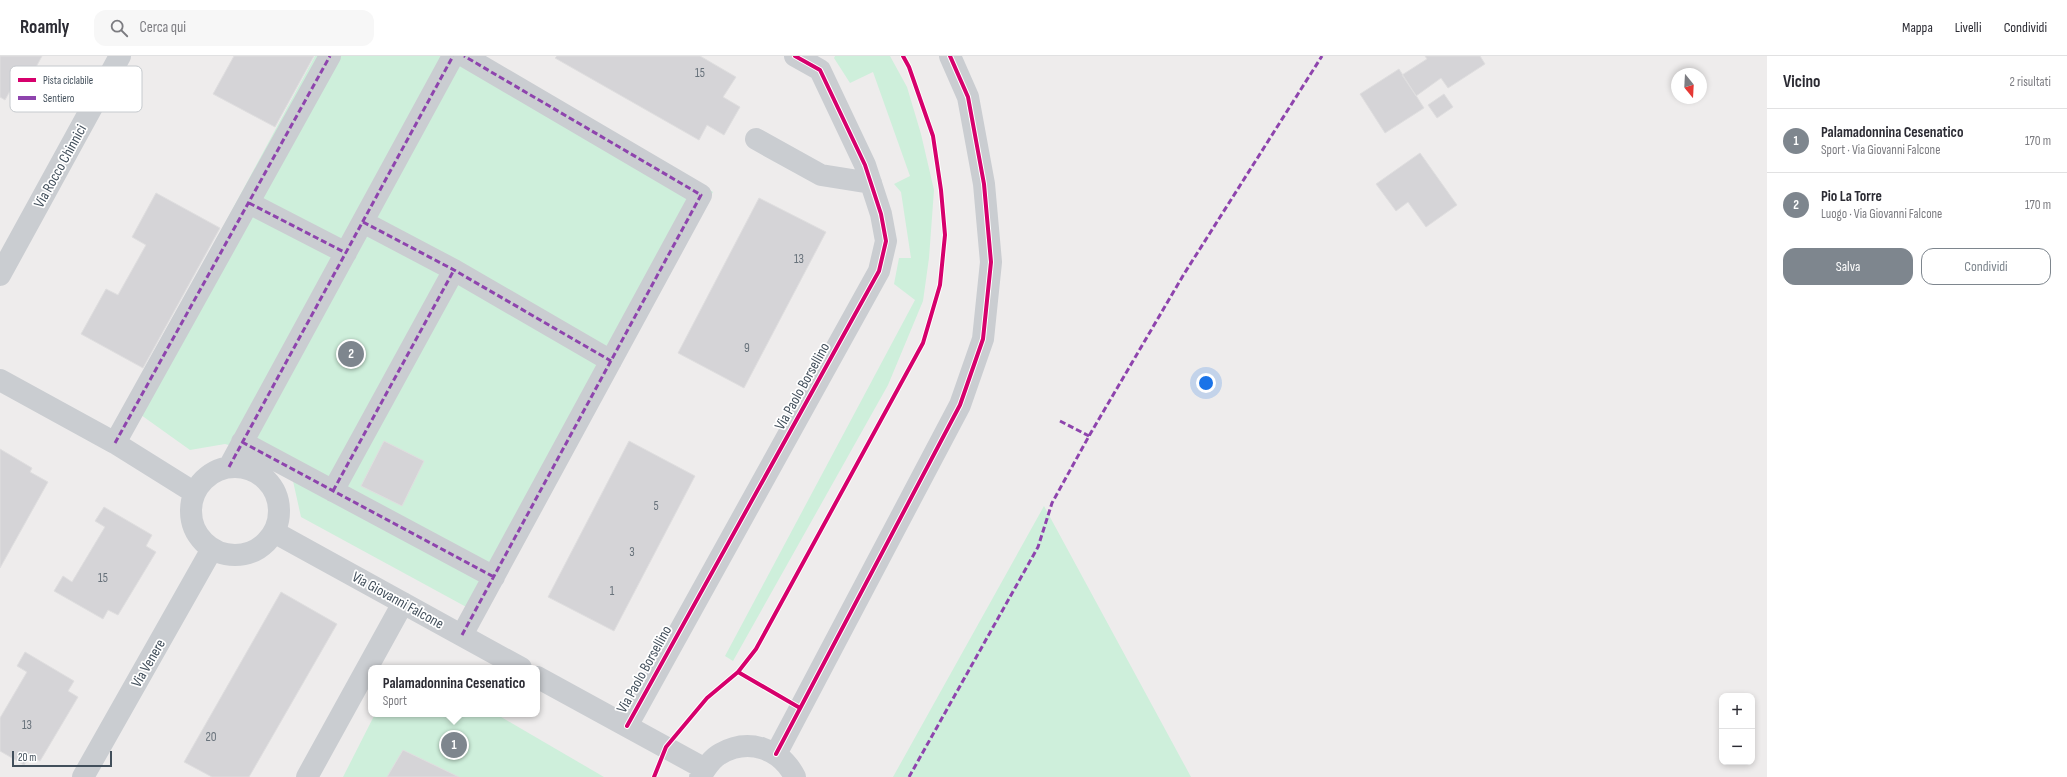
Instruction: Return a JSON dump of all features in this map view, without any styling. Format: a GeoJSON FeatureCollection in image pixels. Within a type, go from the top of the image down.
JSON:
{"type":"FeatureCollection","features":[{"type":"Feature","properties":{"kind":"street","name":"Via Rocco Chinnici"},"geometry":{"type":"LineString","coordinates":[[115,66],[120,56]]}},
{"type":"Feature","properties":{"kind":"street"},"geometry":{"type":"LineString","coordinates":[[115,443],[330,56]]}},
{"type":"Feature","properties":{"kind":"street"},"geometry":{"type":"LineString","coordinates":[[229,467],[453,56]]}},
{"type":"Feature","properties":{"kind":"street"},"geometry":{"type":"LineString","coordinates":[[462,635],[701,195],[464,56]]}},
{"type":"Feature","properties":{"kind":"street","name":"Via Paolo Borsellino"},"geometry":{"type":"LineString","coordinates":[[627,726],[879,271],[886,241],[881,214],[865,165],[820,70],[795,56]]}},
{"type":"Feature","properties":{"kind":"street"},"geometry":{"type":"LineString","coordinates":[[776,754],[960,405],[983,339],[991,262],[984,184],[968,97],[950,56]]}},
{"type":"Feature","properties":{"kind":"street","name":"Via Rocco Chinnici"},"geometry":{"type":"LineString","coordinates":[[0,275],[89,112]]}},
{"type":"Feature","properties":{"kind":"street"},"geometry":{"type":"LineString","coordinates":[[756,139],[821,175],[871,183]]}},
{"type":"Feature","properties":{"kind":"street"},"geometry":{"type":"LineString","coordinates":[[249,203],[346,253]]}},
{"type":"Feature","properties":{"kind":"street"},"geometry":{"type":"LineString","coordinates":[[362,222],[454,270],[611,361]]}},
{"type":"Feature","properties":{"kind":"street"},"geometry":{"type":"LineString","coordinates":[[332,491],[454,270]]}},
{"type":"Feature","properties":{"kind":"street"},"geometry":{"type":"LineString","coordinates":[[0,380],[115,443],[195,493]]}},
{"type":"Feature","properties":{"kind":"street"},"geometry":{"type":"LineString","coordinates":[[242,442],[494,577]]}},
{"type":"Feature","properties":{"kind":"street"},"geometry":{"type":"LineString","coordinates":[[229,467],[241,467],[255,471],[267,480],[275,491],[279,504],[279,519],[268,542],[247,554],[223,554],[212,549],[199,535],[191,518],[191,505],[195,493],[202,481],[214,472],[229,467]]}},
{"type":"Feature","properties":{"kind":"street","name":"Via Giovanni Falcone"},"geometry":{"type":"LineString","coordinates":[[274,532],[515,665]]}},
{"type":"Feature","properties":{"kind":"street","name":"Via Venere"},"geometry":{"type":"LineString","coordinates":[[83,777],[212,549]]}},
{"type":"Feature","properties":{"kind":"street"},"geometry":{"type":"LineString","coordinates":[[369,665],[403,603]]}},
{"type":"Feature","properties":{"kind":"street"},"geometry":{"type":"LineString","coordinates":[[307,777],[368,666]]}},
{"type":"Feature","properties":{"kind":"street","name":"Via Giovanni Falcone"},"geometry":{"type":"LineString","coordinates":[[540,679],[627,726],[703,773]]}},
{"type":"Feature","properties":{"kind":"street"},"geometry":{"type":"LineString","coordinates":[[703,773],[719,754],[733,748],[747,746],[763,748],[776,754],[790,766],[795,777]]}},
{"type":"Feature","properties":{"kind":"green space"},"geometry":{"type":"Polygon","coordinates":[[[315,56],[481,56],[713,192],[481,615],[301,517],[293,481],[262,454],[225,444],[190,450],[127,405],[315,56]]]}},
{"type":"Feature","properties":{"kind":"green space"},"geometry":{"type":"Polygon","coordinates":[[[835,56],[890,56],[907,87],[921,134],[934,190],[929,258],[923,301],[888,385],[733,661],[725,656],[915,300],[894,284],[899,258],[911,258],[901,192],[894,184],[910,176],[873,72],[850,83],[834,58],[835,56]]]}},
{"type":"Feature","properties":{"kind":"green space"},"geometry":{"type":"Polygon","coordinates":[[[1044,506],[1191,777],[893,777],[1044,506]]]}},
{"type":"Feature","properties":{"kind":"green space"},"geometry":{"type":"Polygon","coordinates":[[[373,717],[501,717],[604,777],[343,777],[373,717]]]}},
{"type":"Feature","properties":{"kind":"building"},"geometry":{"type":"Polygon","coordinates":[[[0,56],[42,56],[37,66],[10,66],[10,91],[5,100],[0,97],[0,56]]]}},
{"type":"Feature","properties":{"kind":"building"},"geometry":{"type":"Polygon","coordinates":[[[234,56],[314,56],[275,127],[213,94],[234,56]]]}},
{"type":"Feature","properties":{"kind":"building"},"geometry":{"type":"Polygon","coordinates":[[[557,56],[700,56],[736,77],[723,97],[740,107],[724,135],[707,125],[699,140],[555,58],[557,56]]]}},
{"type":"Feature","properties":{"kind":"building"},"geometry":{"type":"Polygon","coordinates":[[[1425,56],[1480,56],[1485,64],[1448,88],[1441,78],[1416,96],[1402,75],[1427,59],[1425,56]]]}},
{"type":"Feature","properties":{"kind":"building"},"geometry":{"type":"Polygon","coordinates":[[[1399,69],[1424,108],[1385,133],[1360,94],[1399,69]]]}},
{"type":"Feature","properties":{"kind":"building"},"geometry":{"type":"Polygon","coordinates":[[[1444,94],[1453,107],[1437,118],[1428,105],[1444,94]]]}},
{"type":"Feature","properties":{"kind":"building"},"geometry":{"type":"Polygon","coordinates":[[[1420,153],[1457,205],[1426,227],[1408,202],[1396,211],[1376,184],[1420,153]]]}},
{"type":"Feature","properties":{"kind":"building"},"geometry":{"type":"Polygon","coordinates":[[[156,193],[220,228],[143,368],[81,334],[106,289],[118,295],[146,245],[132,237],[156,193]]]}},
{"type":"Feature","properties":{"kind":"building"},"geometry":{"type":"Polygon","coordinates":[[[759,198],[826,232],[744,388],[678,353],[759,198]]]}},
{"type":"Feature","properties":{"kind":"building"},"geometry":{"type":"Polygon","coordinates":[[[384,441],[424,461],[402,506],[361,486],[384,441]]]}},
{"type":"Feature","properties":{"kind":"building"},"geometry":{"type":"Polygon","coordinates":[[[629,441],[695,476],[614,631],[548,597],[629,441]]]}},
{"type":"Feature","properties":{"kind":"building"},"geometry":{"type":"Polygon","coordinates":[[[0,449],[32,468],[30,472],[48,482],[0,568],[0,449]]]}},
{"type":"Feature","properties":{"kind":"building"},"geometry":{"type":"Polygon","coordinates":[[[104,507],[152,535],[146,546],[156,552],[118,615],[108,610],[103,619],[54,591],[63,576],[72,582],[105,527],[95,521],[104,507]]]}},
{"type":"Feature","properties":{"kind":"building"},"geometry":{"type":"Polygon","coordinates":[[[281,592],[337,624],[249,777],[212,777],[184,762],[281,592]]]}},
{"type":"Feature","properties":{"kind":"building"},"geometry":{"type":"Polygon","coordinates":[[[25,652],[74,681],[68,691],[78,697],[40,761],[30,756],[24,765],[0,751],[0,718],[27,672],[17,666],[25,652]]]}},
{"type":"Feature","properties":{"kind":"building"},"geometry":{"type":"Polygon","coordinates":[[[403,750],[459,777],[387,777],[403,750]]]}},
{"type":"Feature","properties":{"kind":"marked path"},"geometry":{"type":"LineString","coordinates":[[115,443],[330,56]]}},
{"type":"Feature","properties":{"kind":"marked path"},"geometry":{"type":"LineString","coordinates":[[229,467],[453,56]]}},
{"type":"Feature","properties":{"kind":"marked path"},"geometry":{"type":"LineString","coordinates":[[462,635],[701,195],[464,56]]}},
{"type":"Feature","properties":{"kind":"marked path"},"geometry":{"type":"LineString","coordinates":[[909,777],[1038,547],[1052,503],[1089,436],[1184,274],[1322,56]]}},
{"type":"Feature","properties":{"kind":"marked path"},"geometry":{"type":"LineString","coordinates":[[249,203],[346,253]]}},
{"type":"Feature","properties":{"kind":"marked path"},"geometry":{"type":"LineString","coordinates":[[363,222],[454,270],[611,361]]}},
{"type":"Feature","properties":{"kind":"marked path"},"geometry":{"type":"LineString","coordinates":[[333,491],[454,270]]}},
{"type":"Feature","properties":{"kind":"marked path"},"geometry":{"type":"LineString","coordinates":[[1060,421],[1089,436]]}},
{"type":"Feature","properties":{"kind":"marked path"},"geometry":{"type":"LineString","coordinates":[[242,442],[494,577]]}},
{"type":"Feature","properties":{"kind":"cycle path"},"geometry":{"type":"LineString","coordinates":[[627,726],[879,271],[886,241],[881,214],[865,165],[820,70],[795,56]]}},
{"type":"Feature","properties":{"kind":"cycle path"},"geometry":{"type":"LineString","coordinates":[[654,777],[666,747],[707,698],[738,672],[756,649],[923,343],[940,285],[945,235],[941,190],[933,136],[909,67],[903,56]]}},
{"type":"Feature","properties":{"kind":"cycle path"},"geometry":{"type":"LineString","coordinates":[[776,754],[960,405],[983,339],[991,262],[984,184],[968,97],[950,56]]}},
{"type":"Feature","properties":{"kind":"cycle path"},"geometry":{"type":"LineString","coordinates":[[738,672],[800,708]]}},
{"type":"Feature","properties":{"kind":"place","name":"Pio La Torre"},"geometry":{"type":"Point","coordinates":[351,354]}},
{"type":"Feature","properties":{"kind":"place","name":"Palamadonnina Cesenatico"},"geometry":{"type":"Point","coordinates":[454,745]}}]}
